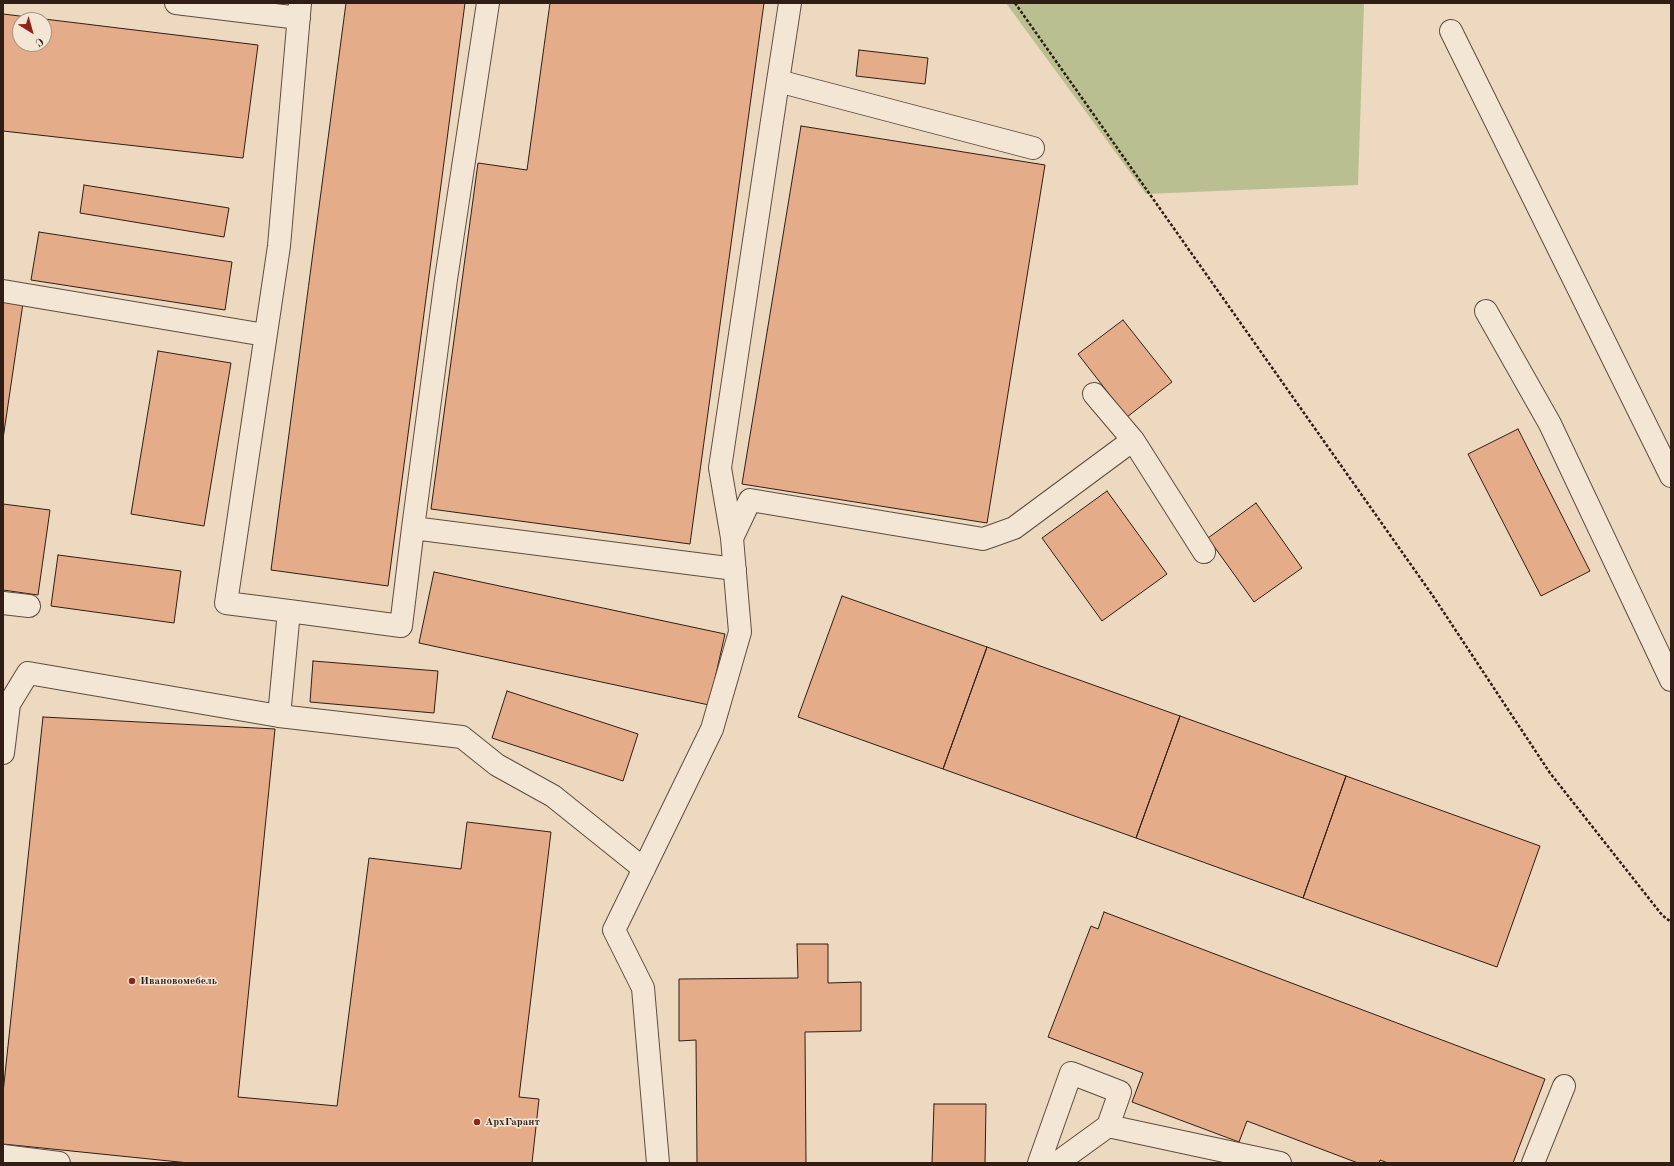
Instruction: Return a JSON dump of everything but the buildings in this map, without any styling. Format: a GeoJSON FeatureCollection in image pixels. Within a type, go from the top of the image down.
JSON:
{"type":"FeatureCollection","features":[{"type":"Feature","properties":{"kind":"lane"},"geometry":{"type":"LineString","coordinates":[[176,3],[300,11],[279,246],[226,603],[401,626],[446,279],[488,3]]}},
{"type":"Feature","properties":{"kind":"lane"},"geometry":{"type":"LineString","coordinates":[[658,1163],[643,988],[614,930],[712,729],[740,632],[732,538],[720,468],[790,3]]}},
{"type":"Feature","properties":{"kind":"lane"},"geometry":{"type":"LineString","coordinates":[[1451,31],[1671,476]]}},
{"type":"Feature","properties":{"kind":"lane"},"geometry":{"type":"LineString","coordinates":[[778,81],[1032,148]]}},
{"type":"Feature","properties":{"kind":"lane"},"geometry":{"type":"LineString","coordinates":[[3,291],[266,335]]}},
{"type":"Feature","properties":{"kind":"lane"},"geometry":{"type":"LineString","coordinates":[[1486,311],[1550,424],[1671,680]]}},
{"type":"Feature","properties":{"kind":"lane"},"geometry":{"type":"LineString","coordinates":[[1094,394],[1133,440],[1204,552]]}},
{"type":"Feature","properties":{"kind":"lane"},"geometry":{"type":"LineString","coordinates":[[732,538],[750,500],[982,539],[1014,528],[1133,440]]}},
{"type":"Feature","properties":{"kind":"lane"},"geometry":{"type":"LineString","coordinates":[[414,528],[734,569]]}},
{"type":"Feature","properties":{"kind":"lane"},"geometry":{"type":"LineString","coordinates":[[3,603],[29,606]]}},
{"type":"Feature","properties":{"kind":"lane"},"geometry":{"type":"LineString","coordinates":[[279,716],[288,611]]}},
{"type":"Feature","properties":{"kind":"lane"},"geometry":{"type":"LineString","coordinates":[[3,753],[9,704],[28,673],[279,716],[462,737],[497,765],[553,796],[644,869]]}},
{"type":"Feature","properties":{"kind":"lane"},"geometry":{"type":"LineString","coordinates":[[1039,1163],[1071,1073],[1120,1092],[1108,1126],[1058,1163]]}},
{"type":"Feature","properties":{"kind":"lane"},"geometry":{"type":"LineString","coordinates":[[1533,1163],[1564,1086]]}},
{"type":"Feature","properties":{"kind":"lane"},"geometry":{"type":"LineString","coordinates":[[1108,1126],[1280,1163]]}},
{"type":"Feature","properties":{"kind":"lane"},"geometry":{"type":"LineString","coordinates":[[3,1156],[59,1163]]}},
{"type":"Feature","properties":{"kind":"path"},"geometry":{"type":"LineString","coordinates":[[1015,3],[1433,596],[1550,773],[1662,915],[1671,922]]}},
{"type":"Feature","properties":{"kind":"green space"},"geometry":{"type":"Polygon","coordinates":[[[1006,3],[1364,3],[1358,185],[1146,194],[1006,3]]]}},
{"type":"Feature","properties":{"kind":"place","name":"Ивановомебель"},"geometry":{"type":"Point","coordinates":[132,981]}},
{"type":"Feature","properties":{"kind":"place","name":"АрхГарант"},"geometry":{"type":"Point","coordinates":[477,1122]}}]}
